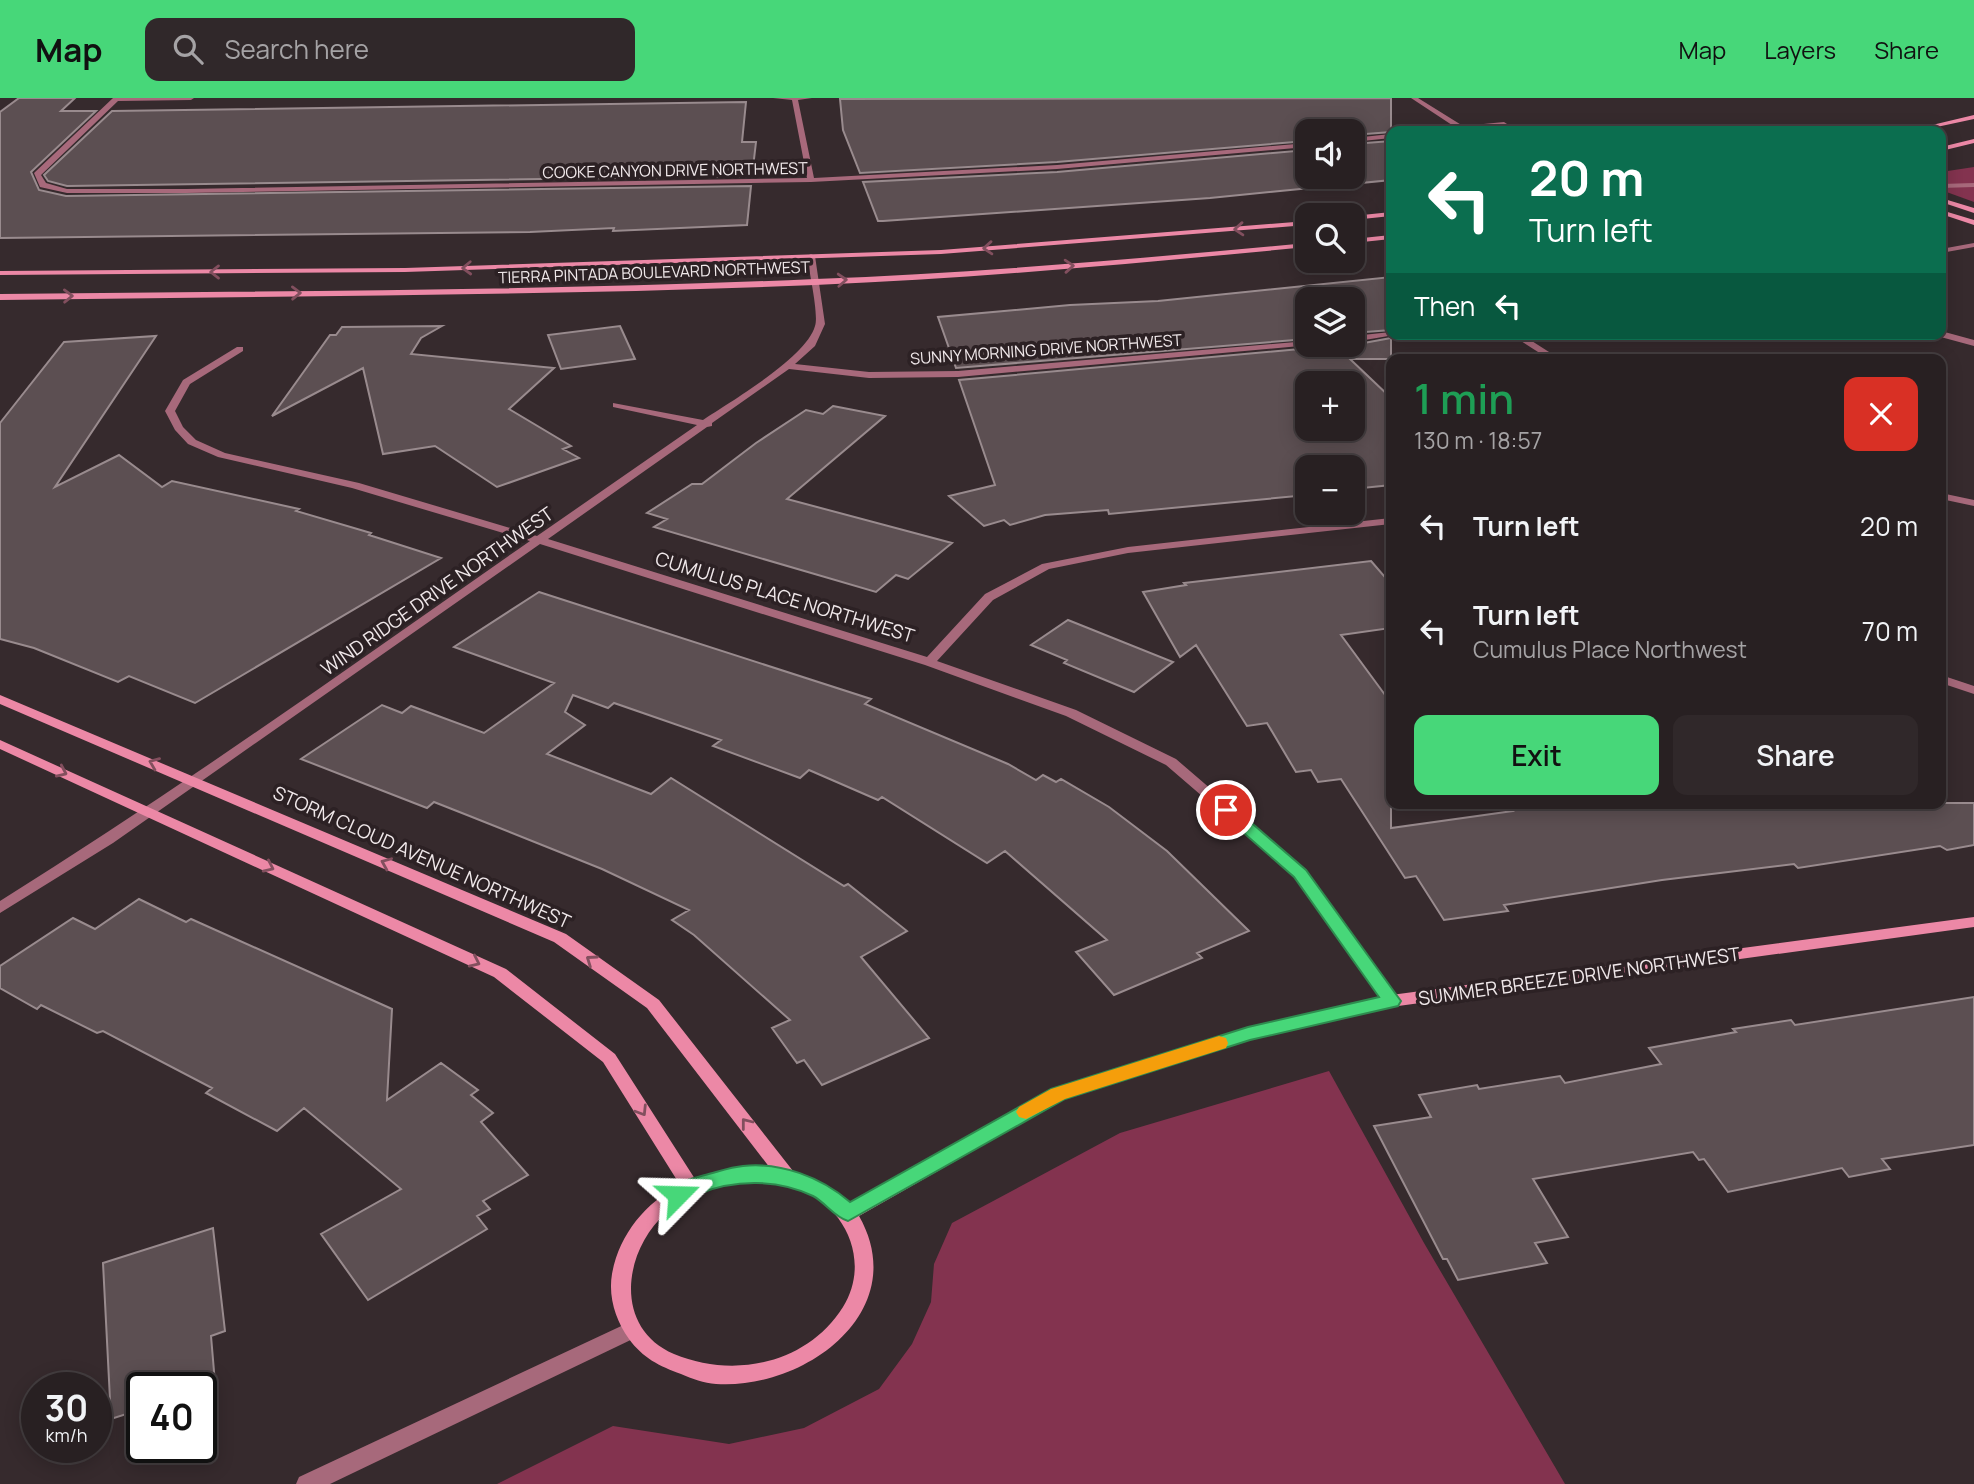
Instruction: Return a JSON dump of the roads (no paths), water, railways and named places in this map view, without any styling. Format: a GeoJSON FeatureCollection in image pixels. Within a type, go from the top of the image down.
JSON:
{"type":"FeatureCollection","features":[{"type":"Feature","properties":{"kind":"main road"},"geometry":{"type":"LineString","coordinates":[[1933,126],[1974,117]]}},
{"type":"Feature","properties":{"kind":"main road"},"geometry":{"type":"LineString","coordinates":[[1946,148],[1974,141]]}},
{"type":"Feature","properties":{"kind":"main road"},"geometry":{"type":"LineString","coordinates":[[1946,202],[1974,211]]}},
{"type":"Feature","properties":{"kind":"main road"},"geometry":{"type":"LineString","coordinates":[[1946,214],[1974,223]]}},
{"type":"Feature","properties":{"kind":"main road"},"geometry":{"type":"LineString","coordinates":[[1365,217],[1386,215]]}},
{"type":"Feature","properties":{"kind":"main road","name":"TIERRA PINTADA BOULEVARD NORTHWEST"},"geometry":{"type":"LineString","coordinates":[[0,273],[405,270],[941,252],[1295,224]]}},
{"type":"Feature","properties":{"kind":"main road"},"geometry":{"type":"LineString","coordinates":[[1365,240],[1386,238]]}},
{"type":"Feature","properties":{"kind":"main road","name":"TIERRA PINTADA BOULEVARD NORTHWEST"},"geometry":{"type":"LineString","coordinates":[[0,297],[500,290],[816,282],[1295,247]]}},
{"type":"Feature","properties":{"kind":"main road","name":"STORM CLOUD AVENUE NORTHWEST"},"geometry":{"type":"LineString","coordinates":[[0,699],[560,938],[653,1004],[788,1177]]}},
{"type":"Feature","properties":{"kind":"main road"},"geometry":{"type":"LineString","coordinates":[[0,744],[500,973],[609,1058],[691,1187]]}},
{"type":"Feature","properties":{"kind":"main road","name":"SUMMER BREEZE DRIVE NORTHWEST"},"geometry":{"type":"LineString","coordinates":[[848,1213],[1058,1094],[1248,1033],[1391,1001],[1974,922]]}},
{"type":"Feature","properties":{"kind":"main road"},"geometry":{"type":"LineString","coordinates":[[743,1174],[788,1177],[824,1192],[848,1213],[858,1230],[865,1260],[860,1294],[841,1326],[800,1358],[761,1373],[713,1375],[663,1359],[632,1330],[619,1290],[622,1264],[639,1229],[666,1203],[691,1187],[743,1174]]}},
{"type":"Feature","properties":{"kind":"street"},"geometry":{"type":"LineString","coordinates":[[116,98],[191,98]]}},
{"type":"Feature","properties":{"kind":"street","name":"COOKE CANYON DRIVE NORTHWEST"},"geometry":{"type":"LineString","coordinates":[[116,98],[37,175],[43,185],[67,191],[186,191],[811,180],[1057,167],[1295,146]]}},
{"type":"Feature","properties":{"kind":"street"},"geometry":{"type":"LineString","coordinates":[[776,98],[809,98]]}},
{"type":"Feature","properties":{"kind":"street"},"geometry":{"type":"LineString","coordinates":[[1414,98],[1458,126]]}},
{"type":"Feature","properties":{"kind":"street"},"geometry":{"type":"LineString","coordinates":[[795,99],[811,180]]}},
{"type":"Feature","properties":{"kind":"street"},"geometry":{"type":"LineString","coordinates":[[1482,126],[1504,124]]}},
{"type":"Feature","properties":{"kind":"street"},"geometry":{"type":"LineString","coordinates":[[1365,139],[1386,137]]}},
{"type":"Feature","properties":{"kind":"street"},"geometry":{"type":"LineString","coordinates":[[1946,186],[1974,185]]}},
{"type":"Feature","properties":{"kind":"street"},"geometry":{"type":"LineString","coordinates":[[1946,250],[1974,245]]}},
{"type":"Feature","properties":{"kind":"street","name":"WIND RIDGE DRIVE NORTHWEST"},"geometry":{"type":"LineString","coordinates":[[0,908],[195,780],[708,424],[787,366],[812,344],[821,324],[811,256]]}},
{"type":"Feature","properties":{"kind":"street"},"geometry":{"type":"LineString","coordinates":[[1365,338],[1386,335]]}},
{"type":"Feature","properties":{"kind":"street"},"geometry":{"type":"LineString","coordinates":[[1946,336],[1974,343]]}},
{"type":"Feature","properties":{"kind":"street"},"geometry":{"type":"LineString","coordinates":[[1524,340],[1548,354]]}},
{"type":"Feature","properties":{"kind":"street","name":"SUNNY MORNING DRIVE NORTHWEST"},"geometry":{"type":"LineString","coordinates":[[787,366],[869,375],[958,374],[1295,345]]}},
{"type":"Feature","properties":{"kind":"street","name":"CUMULUS PLACE NORTHWEST"},"geometry":{"type":"LineString","coordinates":[[240,349],[186,382],[170,411],[178,428],[192,442],[222,454],[355,485],[540,540],[929,662],[1070,713],[1171,762],[1300,873],[1391,1001]]}},
{"type":"Feature","properties":{"kind":"street"},"geometry":{"type":"LineString","coordinates":[[616,405],[708,424]]}},
{"type":"Feature","properties":{"kind":"street"},"geometry":{"type":"LineString","coordinates":[[1946,497],[1974,503]]}},
{"type":"Feature","properties":{"kind":"street"},"geometry":{"type":"LineString","coordinates":[[929,662],[989,597],[1046,566],[1128,550],[1386,522]]}},
{"type":"Feature","properties":{"kind":"street"},"geometry":{"type":"LineString","coordinates":[[1946,681],[1974,690]]}},
{"type":"Feature","properties":{"kind":"street"},"geometry":{"type":"LineString","coordinates":[[307,1484],[632,1330]]}}]}
